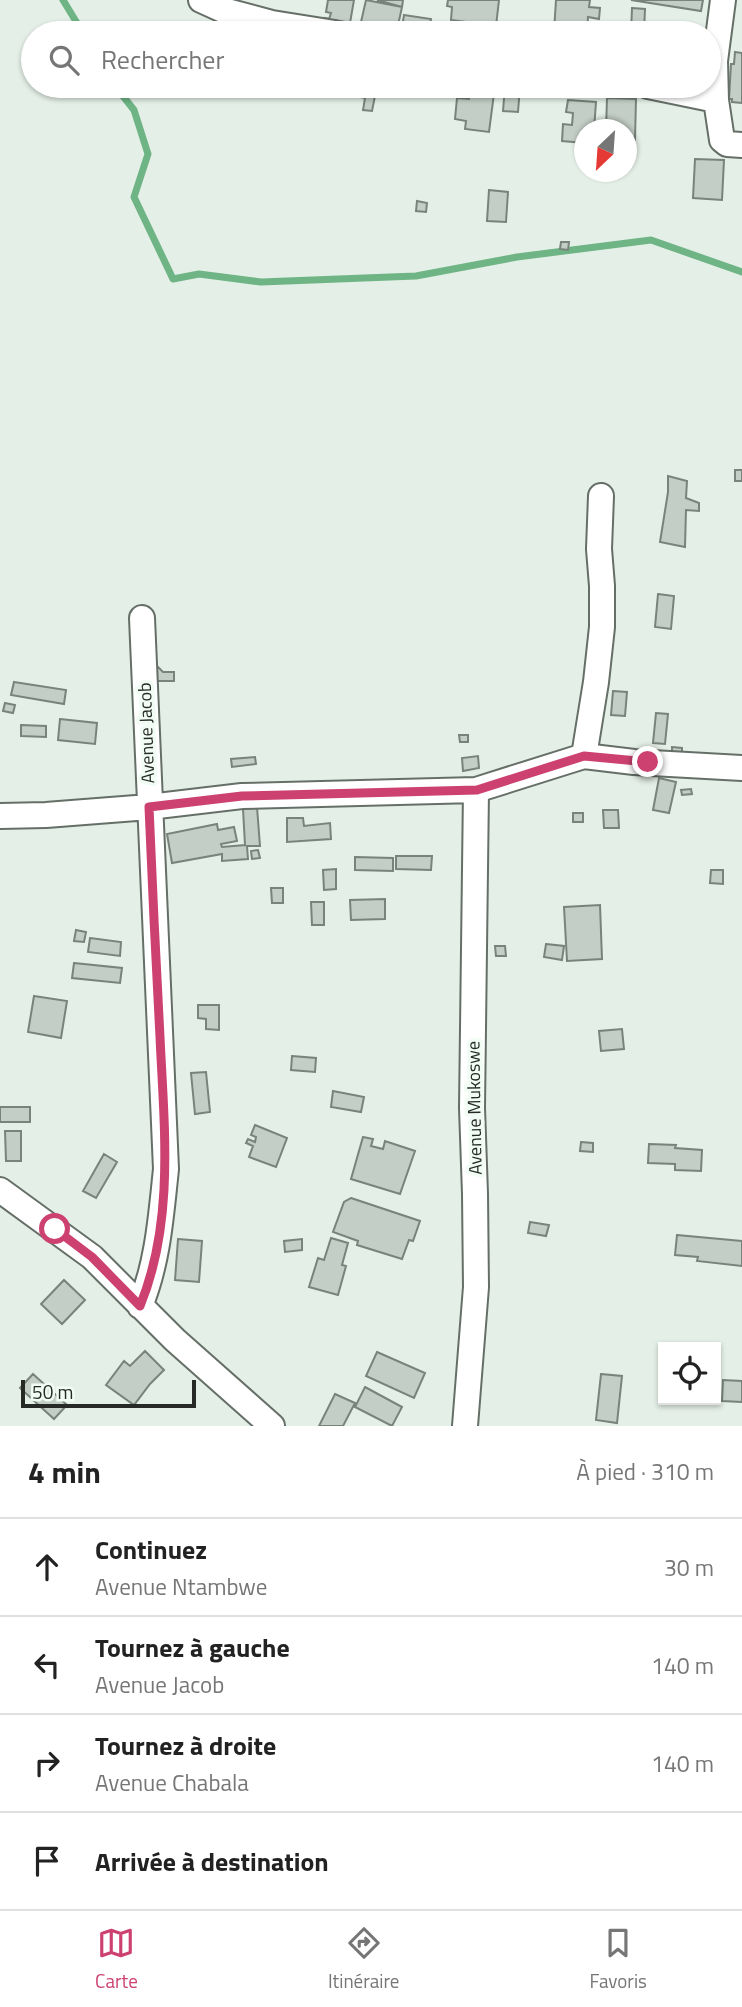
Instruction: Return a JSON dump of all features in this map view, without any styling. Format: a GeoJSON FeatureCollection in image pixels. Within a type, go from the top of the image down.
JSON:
{"type":"FeatureCollection","features":[{"type":"Feature","properties":{"kind":"street"},"geometry":{"type":"LineString","coordinates":[[201,0],[223,10],[264,21]]}},
{"type":"Feature","properties":{"kind":"street"},"geometry":{"type":"LineString","coordinates":[[721,39],[729,10]]}},
{"type":"Feature","properties":{"kind":"street"},"geometry":{"type":"LineString","coordinates":[[706,98],[716,100],[722,140],[727,144],[742,145]]}},
{"type":"Feature","properties":{"kind":"street"},"geometry":{"type":"LineString","coordinates":[[584,756],[602,627],[599,549],[601,496]]}},
{"type":"Feature","properties":{"kind":"street","name":"Avenue Jacob"},"geometry":{"type":"LineString","coordinates":[[140,1306],[150,1282],[159,1238],[166,1169],[142,618]]}},
{"type":"Feature","properties":{"kind":"street"},"geometry":{"type":"LineString","coordinates":[[0,816],[149,807],[242,796],[477,790],[584,756],[634,762],[742,768]]}},
{"type":"Feature","properties":{"kind":"street","name":"Avenue Mukoswe"},"geometry":{"type":"LineString","coordinates":[[465,1426],[476,1287],[472,1108],[477,790]]}},
{"type":"Feature","properties":{"kind":"street"},"geometry":{"type":"LineString","coordinates":[[0,1190],[92,1257],[175,1340],[272,1426]]}},
{"type":"Feature","properties":{"kind":"building"},"geometry":{"type":"Polygon","coordinates":[[[328,0],[354,0],[350,21],[324,21],[325,18],[329,19],[331,13],[326,12],[328,0]]]}},
{"type":"Feature","properties":{"kind":"building"},"geometry":{"type":"Polygon","coordinates":[[[366,0],[402,7],[399,21],[361,21],[366,0]]]}},
{"type":"Feature","properties":{"kind":"building"},"geometry":{"type":"Polygon","coordinates":[[[377,0],[403,0],[402,7],[377,0]]]}},
{"type":"Feature","properties":{"kind":"building"},"geometry":{"type":"Polygon","coordinates":[[[448,0],[499,0],[497,21],[451,20],[452,7],[447,6],[448,0]]]}},
{"type":"Feature","properties":{"kind":"building"},"geometry":{"type":"Polygon","coordinates":[[[556,0],[590,0],[589,7],[600,8],[599,19],[588,17],[588,21],[555,21],[556,0]]]}},
{"type":"Feature","properties":{"kind":"building"},"geometry":{"type":"Polygon","coordinates":[[[631,0],[703,0],[701,11],[631,0]]]}},
{"type":"Feature","properties":{"kind":"building"},"geometry":{"type":"Polygon","coordinates":[[[632,8],[645,9],[644,21],[631,21],[632,8]]]}},
{"type":"Feature","properties":{"kind":"building"},"geometry":{"type":"Polygon","coordinates":[[[404,15],[431,19],[431,21],[403,21],[404,15]]]}},
{"type":"Feature","properties":{"kind":"building"},"geometry":{"type":"Polygon","coordinates":[[[735,52],[742,53],[742,103],[729,99],[731,64],[734,64],[735,52]]]}},
{"type":"Feature","properties":{"kind":"building"},"geometry":{"type":"Polygon","coordinates":[[[365,98],[375,98],[372,111],[363,110],[365,98]]]}},
{"type":"Feature","properties":{"kind":"building"},"geometry":{"type":"Polygon","coordinates":[[[457,98],[493,98],[489,132],[465,129],[466,121],[455,119],[457,98]]]}},
{"type":"Feature","properties":{"kind":"building"},"geometry":{"type":"Polygon","coordinates":[[[504,98],[519,98],[518,112],[503,111],[504,98]]]}},
{"type":"Feature","properties":{"kind":"building"},"geometry":{"type":"Polygon","coordinates":[[[607,98],[636,99],[636,119],[606,119],[607,98]]]}},
{"type":"Feature","properties":{"kind":"building"},"geometry":{"type":"Polygon","coordinates":[[[568,100],[596,102],[595,119],[574,119],[574,142],[562,141],[563,124],[572,125],[573,113],[566,112],[568,100]]]}},
{"type":"Feature","properties":{"kind":"building"},"geometry":{"type":"Polygon","coordinates":[[[695,159],[724,160],[722,200],[693,198],[695,159]]]}},
{"type":"Feature","properties":{"kind":"building"},"geometry":{"type":"Polygon","coordinates":[[[489,190],[508,192],[506,222],[487,221],[489,190]]]}},
{"type":"Feature","properties":{"kind":"building"},"geometry":{"type":"Polygon","coordinates":[[[417,201],[427,203],[426,212],[416,211],[417,201]]]}},
{"type":"Feature","properties":{"kind":"building"},"geometry":{"type":"Polygon","coordinates":[[[561,242],[569,242],[568,250],[560,249],[561,242]]]}},
{"type":"Feature","properties":{"kind":"building"},"geometry":{"type":"Polygon","coordinates":[[[735,470],[742,470],[742,481],[735,481],[735,470]]]}},
{"type":"Feature","properties":{"kind":"building"},"geometry":{"type":"Polygon","coordinates":[[[668,476],[687,481],[686,498],[699,503],[699,511],[686,510],[685,547],[660,542],[668,476]]]}},
{"type":"Feature","properties":{"kind":"building"},"geometry":{"type":"Polygon","coordinates":[[[658,594],[674,596],[671,629],[655,627],[658,594]]]}},
{"type":"Feature","properties":{"kind":"building"},"geometry":{"type":"Polygon","coordinates":[[[158,667],[163,672],[174,672],[174,681],[155,681],[154,672],[158,667]]]}},
{"type":"Feature","properties":{"kind":"building"},"geometry":{"type":"Polygon","coordinates":[[[14,682],[66,690],[64,704],[11,695],[14,682]]]}},
{"type":"Feature","properties":{"kind":"building"},"geometry":{"type":"Polygon","coordinates":[[[613,691],[627,692],[625,716],[611,715],[613,691]]]}},
{"type":"Feature","properties":{"kind":"building"},"geometry":{"type":"Polygon","coordinates":[[[5,703],[15,705],[13,713],[3,711],[5,703]]]}},
{"type":"Feature","properties":{"kind":"building"},"geometry":{"type":"Polygon","coordinates":[[[656,713],[668,714],[665,744],[653,743],[656,713]]]}},
{"type":"Feature","properties":{"kind":"building"},"geometry":{"type":"Polygon","coordinates":[[[60,719],[97,723],[95,744],[58,740],[60,719]]]}},
{"type":"Feature","properties":{"kind":"building"},"geometry":{"type":"Polygon","coordinates":[[[21,725],[46,726],[46,737],[21,736],[21,725]]]}},
{"type":"Feature","properties":{"kind":"building"},"geometry":{"type":"Polygon","coordinates":[[[459,735],[468,735],[468,742],[460,742],[459,735]]]}},
{"type":"Feature","properties":{"kind":"building"},"geometry":{"type":"Polygon","coordinates":[[[672,747],[682,748],[682,755],[672,755],[672,747]]]}},
{"type":"Feature","properties":{"kind":"building"},"geometry":{"type":"Polygon","coordinates":[[[478,756],[479,768],[463,771],[462,758],[478,756]]]}},
{"type":"Feature","properties":{"kind":"building"},"geometry":{"type":"Polygon","coordinates":[[[255,757],[256,764],[232,767],[231,759],[255,757]]]}},
{"type":"Feature","properties":{"kind":"building"},"geometry":{"type":"Polygon","coordinates":[[[659,778],[676,782],[669,813],[653,810],[659,778]]]}},
{"type":"Feature","properties":{"kind":"building"},"geometry":{"type":"Polygon","coordinates":[[[691,789],[692,794],[682,795],[681,790],[691,789]]]}},
{"type":"Feature","properties":{"kind":"building"},"geometry":{"type":"Polygon","coordinates":[[[257,807],[260,846],[247,846],[248,859],[222,861],[222,854],[172,863],[167,834],[217,824],[218,830],[234,827],[237,841],[221,844],[222,847],[245,845],[243,809],[257,807]]]}},
{"type":"Feature","properties":{"kind":"building"},"geometry":{"type":"Polygon","coordinates":[[[603,810],[618,810],[619,828],[604,828],[603,810]]]}},
{"type":"Feature","properties":{"kind":"building"},"geometry":{"type":"Polygon","coordinates":[[[573,813],[583,813],[583,822],[573,822],[573,813]]]}},
{"type":"Feature","properties":{"kind":"building"},"geometry":{"type":"Polygon","coordinates":[[[287,818],[303,818],[304,826],[330,823],[331,839],[287,842],[287,818]]]}},
{"type":"Feature","properties":{"kind":"building"},"geometry":{"type":"Polygon","coordinates":[[[258,850],[260,858],[252,859],[251,851],[258,850]]]}},
{"type":"Feature","properties":{"kind":"building"},"geometry":{"type":"Polygon","coordinates":[[[396,856],[432,856],[431,870],[396,869],[396,856]]]}},
{"type":"Feature","properties":{"kind":"building"},"geometry":{"type":"Polygon","coordinates":[[[355,857],[393,858],[393,871],[355,870],[355,857]]]}},
{"type":"Feature","properties":{"kind":"building"},"geometry":{"type":"Polygon","coordinates":[[[336,869],[336,889],[324,890],[323,870],[336,869]]]}},
{"type":"Feature","properties":{"kind":"building"},"geometry":{"type":"Polygon","coordinates":[[[711,870],[723,870],[723,884],[710,883],[711,870]]]}},
{"type":"Feature","properties":{"kind":"building"},"geometry":{"type":"Polygon","coordinates":[[[271,888],[283,888],[283,903],[272,903],[271,888]]]}},
{"type":"Feature","properties":{"kind":"building"},"geometry":{"type":"Polygon","coordinates":[[[385,899],[385,919],[351,920],[350,900],[385,899]]]}},
{"type":"Feature","properties":{"kind":"building"},"geometry":{"type":"Polygon","coordinates":[[[311,902],[324,902],[324,925],[312,925],[311,902]]]}},
{"type":"Feature","properties":{"kind":"building"},"geometry":{"type":"Polygon","coordinates":[[[600,905],[602,959],[567,961],[564,907],[600,905]]]}},
{"type":"Feature","properties":{"kind":"building"},"geometry":{"type":"Polygon","coordinates":[[[76,930],[86,932],[84,942],[74,941],[76,930]]]}},
{"type":"Feature","properties":{"kind":"building"},"geometry":{"type":"Polygon","coordinates":[[[90,938],[121,942],[120,956],[88,952],[90,938]]]}},
{"type":"Feature","properties":{"kind":"building"},"geometry":{"type":"Polygon","coordinates":[[[546,944],[564,946],[562,960],[544,957],[546,944]]]}},
{"type":"Feature","properties":{"kind":"building"},"geometry":{"type":"Polygon","coordinates":[[[495,946],[505,946],[506,956],[496,956],[495,946]]]}},
{"type":"Feature","properties":{"kind":"building"},"geometry":{"type":"Polygon","coordinates":[[[74,963],[122,968],[120,983],[72,978],[74,963]]]}},
{"type":"Feature","properties":{"kind":"building"},"geometry":{"type":"Polygon","coordinates":[[[34,996],[67,1001],[61,1038],[28,1032],[34,996]]]}},
{"type":"Feature","properties":{"kind":"building"},"geometry":{"type":"Polygon","coordinates":[[[198,1005],[219,1005],[219,1030],[206,1029],[206,1019],[198,1018],[198,1005]]]}},
{"type":"Feature","properties":{"kind":"building"},"geometry":{"type":"Polygon","coordinates":[[[622,1029],[624,1049],[601,1051],[599,1031],[622,1029]]]}},
{"type":"Feature","properties":{"kind":"building"},"geometry":{"type":"Polygon","coordinates":[[[292,1056],[316,1058],[315,1072],[291,1070],[292,1056]]]}},
{"type":"Feature","properties":{"kind":"building"},"geometry":{"type":"Polygon","coordinates":[[[206,1072],[210,1112],[195,1114],[191,1073],[206,1072]]]}},
{"type":"Feature","properties":{"kind":"building"},"geometry":{"type":"Polygon","coordinates":[[[333,1091],[364,1097],[361,1112],[331,1107],[333,1091]]]}},
{"type":"Feature","properties":{"kind":"building"},"geometry":{"type":"Polygon","coordinates":[[[0,1107],[30,1107],[30,1122],[0,1122],[0,1107]]]}},
{"type":"Feature","properties":{"kind":"building"},"geometry":{"type":"Polygon","coordinates":[[[255,1125],[287,1138],[276,1167],[249,1157],[253,1146],[246,1143],[248,1139],[255,1142],[256,1137],[251,1135],[255,1125]]]}},
{"type":"Feature","properties":{"kind":"building"},"geometry":{"type":"Polygon","coordinates":[[[5,1131],[21,1131],[21,1161],[6,1161],[5,1131]]]}},
{"type":"Feature","properties":{"kind":"building"},"geometry":{"type":"Polygon","coordinates":[[[363,1137],[373,1139],[371,1146],[383,1149],[385,1141],[415,1151],[400,1194],[351,1179],[363,1137]]]}},
{"type":"Feature","properties":{"kind":"building"},"geometry":{"type":"Polygon","coordinates":[[[581,1142],[593,1143],[593,1152],[580,1151],[581,1142]]]}},
{"type":"Feature","properties":{"kind":"building"},"geometry":{"type":"Polygon","coordinates":[[[649,1144],[702,1150],[701,1171],[675,1170],[675,1164],[648,1163],[649,1144]]]}},
{"type":"Feature","properties":{"kind":"building"},"geometry":{"type":"Polygon","coordinates":[[[104,1154],[117,1162],[96,1198],[83,1191],[104,1154]]]}},
{"type":"Feature","properties":{"kind":"building"},"geometry":{"type":"Polygon","coordinates":[[[351,1198],[420,1221],[413,1241],[409,1240],[402,1259],[357,1245],[358,1241],[333,1232],[344,1202],[351,1198]]]}},
{"type":"Feature","properties":{"kind":"building"},"geometry":{"type":"Polygon","coordinates":[[[530,1222],[549,1225],[546,1236],[528,1233],[530,1222]]]}},
{"type":"Feature","properties":{"kind":"building"},"geometry":{"type":"Polygon","coordinates":[[[677,1235],[742,1241],[742,1266],[697,1261],[698,1257],[675,1255],[677,1235]]]}},
{"type":"Feature","properties":{"kind":"building"},"geometry":{"type":"Polygon","coordinates":[[[331,1238],[348,1243],[342,1265],[346,1266],[338,1295],[309,1287],[318,1258],[324,1260],[331,1238]]]}},
{"type":"Feature","properties":{"kind":"building"},"geometry":{"type":"Polygon","coordinates":[[[178,1239],[202,1241],[199,1282],[175,1280],[178,1239]]]}},
{"type":"Feature","properties":{"kind":"building"},"geometry":{"type":"Polygon","coordinates":[[[302,1239],[302,1250],[285,1252],[284,1241],[302,1239]]]}},
{"type":"Feature","properties":{"kind":"building"},"geometry":{"type":"Polygon","coordinates":[[[64,1280],[85,1300],[62,1324],[41,1304],[64,1280]]]}},
{"type":"Feature","properties":{"kind":"building"},"geometry":{"type":"Polygon","coordinates":[[[145,1351],[164,1370],[134,1405],[106,1385],[124,1361],[130,1366],[145,1351]]]}},
{"type":"Feature","properties":{"kind":"building"},"geometry":{"type":"Polygon","coordinates":[[[377,1352],[425,1373],[414,1398],[366,1376],[377,1352]]]}},
{"type":"Feature","properties":{"kind":"building"},"geometry":{"type":"Polygon","coordinates":[[[33,1374],[67,1405],[54,1419],[20,1388],[33,1374]]]}},
{"type":"Feature","properties":{"kind":"building"},"geometry":{"type":"Polygon","coordinates":[[[601,1374],[622,1376],[617,1423],[596,1420],[601,1374]]]}},
{"type":"Feature","properties":{"kind":"building"},"geometry":{"type":"Polygon","coordinates":[[[723,1380],[742,1381],[742,1402],[722,1401],[723,1380]]]}},
{"type":"Feature","properties":{"kind":"building"},"geometry":{"type":"Polygon","coordinates":[[[365,1387],[402,1407],[392,1426],[355,1407],[365,1387]]]}},
{"type":"Feature","properties":{"kind":"building"},"geometry":{"type":"Polygon","coordinates":[[[335,1394],[355,1403],[343,1426],[319,1426],[335,1394]]]}},
{"type":"Feature","properties":{"kind":"waterway"},"geometry":{"type":"LineString","coordinates":[[63,0],[76,21]]}},
{"type":"Feature","properties":{"kind":"waterway"},"geometry":{"type":"LineString","coordinates":[[124,98],[134,110],[148,154],[134,197],[173,279],[199,274],[261,282],[416,276],[517,257],[651,240],[742,272]]}},
{"type":"Feature","properties":{"kind":"route"},"geometry":{"type":"LineString","coordinates":[[55,1229],[92,1257],[140,1306],[150,1282],[159,1238],[166,1169],[149,807],[242,796],[477,790],[584,756],[648,762]]}}]}
